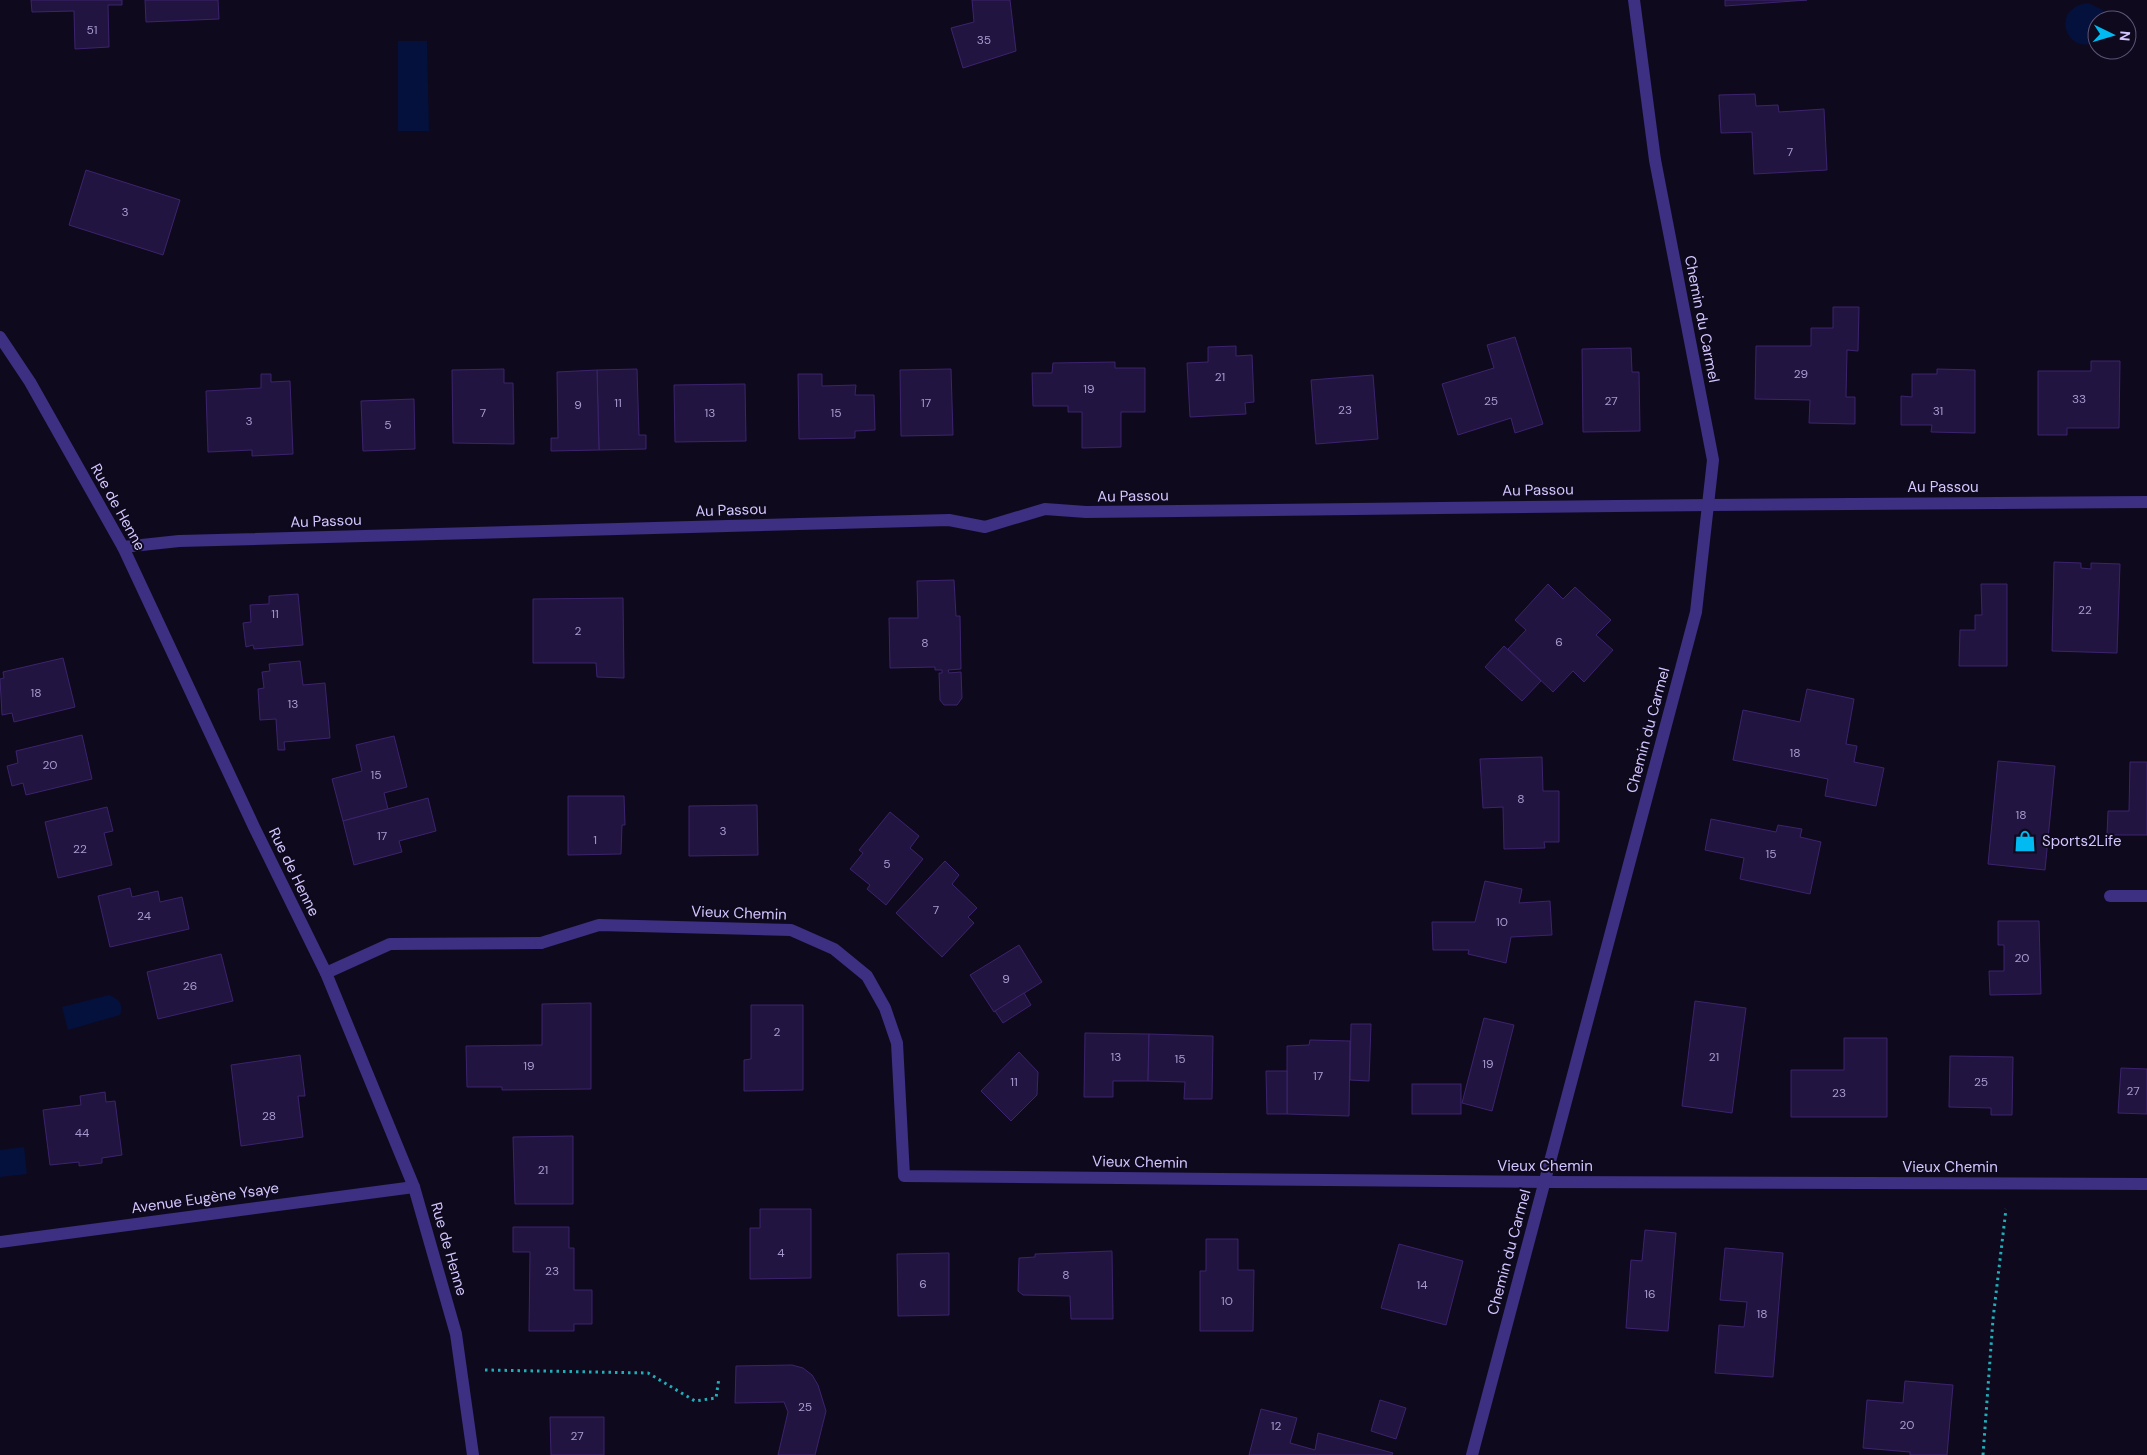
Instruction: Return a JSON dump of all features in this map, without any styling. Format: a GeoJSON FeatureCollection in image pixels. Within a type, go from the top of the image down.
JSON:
{"type":"FeatureCollection","features":[{"type":"Feature","properties":{"kind":"street","name":"Chemin du Carmel"},"geometry":{"type":"LineString","coordinates":[[1472,1455],[1696,612],[1709,504],[1713,460],[1655,160],[1634,0]]}},
{"type":"Feature","properties":{"kind":"street","name":"Rue de Henne"},"geometry":{"type":"LineString","coordinates":[[0,337],[30,382],[123,547],[254,827],[326,973],[414,1186],[456,1334],[473,1455]]}},
{"type":"Feature","properties":{"kind":"street","name":"Au Passou"},"geometry":{"type":"LineString","coordinates":[[123,547],[189,541],[949,520],[985,527],[1045,509],[1086,512],[1709,504],[2147,502]]}},
{"type":"Feature","properties":{"kind":"street"},"geometry":{"type":"LineString","coordinates":[[2110,896],[2147,896]]}},
{"type":"Feature","properties":{"kind":"street","name":"Vieux Chemin"},"geometry":{"type":"LineString","coordinates":[[326,973],[390,944],[541,942],[599,925],[791,930],[834,949],[867,976],[885,1008],[898,1043],[904,1176],[1545,1182],[2147,1184]]}},
{"type":"Feature","properties":{"kind":"street","name":"Avenue Eugène Ysaye"},"geometry":{"type":"LineString","coordinates":[[0,1242],[414,1186]]}},
{"type":"Feature","properties":{"kind":"path"},"geometry":{"type":"LineString","coordinates":[[1983,1455],[1993,1319],[2009,1183]]}},
{"type":"Feature","properties":{"kind":"path"},"geometry":{"type":"LineString","coordinates":[[462,1370],[534,1369],[648,1372],[695,1401],[716,1398],[719,1378]]}},
{"type":"Feature","properties":{"kind":"shaded area"},"geometry":{"type":"Polygon","coordinates":[[[2088,3],[2103,10],[2087,10],[2087,44],[2078,43],[2071,38],[2067,30],[2068,13],[2076,7],[2088,3]]]}},
{"type":"Feature","properties":{"kind":"shaded area"},"geometry":{"type":"Polygon","coordinates":[[[398,41],[427,41],[429,131],[398,131],[398,41]]]}},
{"type":"Feature","properties":{"kind":"shaded area"},"geometry":{"type":"Polygon","coordinates":[[[109,995],[116,998],[120,1003],[120,1015],[68,1030],[62,1007],[109,995]]]}},
{"type":"Feature","properties":{"kind":"shaded area"},"geometry":{"type":"Polygon","coordinates":[[[24,1147],[27,1174],[0,1177],[0,1150],[24,1147]]]}},
{"type":"Feature","properties":{"kind":"building"},"geometry":{"type":"Polygon","coordinates":[[[31,0],[122,0],[122,5],[108,5],[109,47],[75,49],[74,11],[32,12],[31,0]]]}},
{"type":"Feature","properties":{"kind":"building"},"geometry":{"type":"Polygon","coordinates":[[[145,0],[218,0],[219,19],[146,22],[145,0]]]}},
{"type":"Feature","properties":{"kind":"building"},"geometry":{"type":"Polygon","coordinates":[[[972,0],[1010,0],[1016,51],[963,68],[951,28],[974,22],[972,0]]]}},
{"type":"Feature","properties":{"kind":"building"},"geometry":{"type":"Polygon","coordinates":[[[1725,0],[1807,0],[1725,6],[1725,0]]]}},
{"type":"Feature","properties":{"kind":"building"},"geometry":{"type":"Polygon","coordinates":[[[1755,94],[1756,106],[1778,105],[1779,112],[1824,109],[1827,170],[1754,174],[1752,132],[1721,133],[1719,95],[1755,94]]]}},
{"type":"Feature","properties":{"kind":"building"},"geometry":{"type":"Polygon","coordinates":[[[86,170],[180,200],[163,255],[69,225],[86,170]]]}},
{"type":"Feature","properties":{"kind":"building"},"geometry":{"type":"Polygon","coordinates":[[[1833,307],[1859,307],[1858,351],[1847,350],[1846,397],[1855,397],[1855,424],[1809,423],[1810,400],[1755,399],[1756,346],[1811,346],[1811,328],[1833,328],[1833,307]]]}},
{"type":"Feature","properties":{"kind":"building"},"geometry":{"type":"Polygon","coordinates":[[[1515,337],[1543,424],[1515,433],[1511,418],[1458,435],[1442,384],[1494,368],[1487,345],[1515,337]]]}},
{"type":"Feature","properties":{"kind":"building"},"geometry":{"type":"Polygon","coordinates":[[[1236,346],[1236,356],[1252,355],[1254,402],[1245,403],[1246,414],[1190,417],[1187,363],[1208,362],[1208,347],[1236,346]]]}},
{"type":"Feature","properties":{"kind":"building"},"geometry":{"type":"Polygon","coordinates":[[[1631,348],[1632,372],[1639,372],[1640,431],[1583,432],[1582,349],[1631,348]]]}},
{"type":"Feature","properties":{"kind":"building"},"geometry":{"type":"Polygon","coordinates":[[[2091,361],[2120,361],[2119,428],[2067,428],[2067,435],[2038,435],[2038,371],[2091,371],[2091,361]]]}},
{"type":"Feature","properties":{"kind":"building"},"geometry":{"type":"Polygon","coordinates":[[[1115,362],[1115,368],[1145,368],[1145,412],[1121,412],[1121,447],[1082,448],[1082,412],[1068,412],[1068,406],[1033,406],[1032,373],[1052,373],[1053,363],[1115,362]]]}},
{"type":"Feature","properties":{"kind":"building"},"geometry":{"type":"Polygon","coordinates":[[[504,369],[504,383],[513,383],[514,444],[453,443],[452,370],[504,369]]]}},
{"type":"Feature","properties":{"kind":"building"},"geometry":{"type":"Polygon","coordinates":[[[637,369],[639,435],[646,435],[646,449],[599,450],[597,370],[637,369]]]}},
{"type":"Feature","properties":{"kind":"building"},"geometry":{"type":"Polygon","coordinates":[[[951,369],[953,435],[901,436],[900,370],[951,369]]]}},
{"type":"Feature","properties":{"kind":"building"},"geometry":{"type":"Polygon","coordinates":[[[1937,369],[1975,370],[1975,433],[1931,432],[1932,425],[1901,425],[1901,396],[1912,397],[1912,374],[1937,374],[1937,369]]]}},
{"type":"Feature","properties":{"kind":"building"},"geometry":{"type":"Polygon","coordinates":[[[597,370],[599,450],[551,451],[551,438],[558,438],[557,372],[597,370]]]}},
{"type":"Feature","properties":{"kind":"building"},"geometry":{"type":"Polygon","coordinates":[[[261,374],[271,374],[271,382],[290,381],[293,454],[252,456],[252,450],[208,452],[206,391],[261,388],[261,374]]]}},
{"type":"Feature","properties":{"kind":"building"},"geometry":{"type":"Polygon","coordinates":[[[798,374],[822,374],[822,386],[856,385],[855,395],[874,395],[875,430],[855,431],[855,438],[799,439],[798,374]]]}},
{"type":"Feature","properties":{"kind":"building"},"geometry":{"type":"Polygon","coordinates":[[[1373,375],[1378,439],[1316,444],[1311,380],[1373,375]]]}},
{"type":"Feature","properties":{"kind":"building"},"geometry":{"type":"Polygon","coordinates":[[[745,384],[746,441],[675,442],[674,385],[745,384]]]}},
{"type":"Feature","properties":{"kind":"building"},"geometry":{"type":"Polygon","coordinates":[[[414,399],[415,449],[363,451],[361,401],[414,399]]]}},
{"type":"Feature","properties":{"kind":"building"},"geometry":{"type":"Polygon","coordinates":[[[2054,562],[2081,563],[2081,568],[2091,569],[2091,563],[2120,564],[2117,653],[2052,651],[2054,562]]]}},
{"type":"Feature","properties":{"kind":"building"},"geometry":{"type":"Polygon","coordinates":[[[954,580],[956,616],[960,616],[961,669],[948,670],[949,673],[961,672],[962,698],[957,705],[944,705],[940,700],[939,673],[942,673],[942,670],[935,670],[935,667],[890,668],[889,618],[918,618],[917,581],[954,580]]]}},
{"type":"Feature","properties":{"kind":"building"},"geometry":{"type":"Polygon","coordinates":[[[1548,584],[1563,599],[1575,587],[1611,620],[1596,635],[1613,650],[1584,682],[1573,671],[1553,692],[1508,649],[1526,630],[1515,620],[1548,584]]]}},
{"type":"Feature","properties":{"kind":"building"},"geometry":{"type":"Polygon","coordinates":[[[1981,584],[2007,584],[2007,666],[1959,666],[1960,630],[1975,630],[1975,615],[1982,615],[1981,584]]]}},
{"type":"Feature","properties":{"kind":"building"},"geometry":{"type":"Polygon","coordinates":[[[298,594],[303,645],[254,649],[253,645],[246,647],[243,623],[251,622],[250,605],[269,604],[269,596],[298,594]]]}},
{"type":"Feature","properties":{"kind":"building"},"geometry":{"type":"Polygon","coordinates":[[[623,598],[624,678],[597,677],[596,663],[533,663],[533,599],[623,598]]]}},
{"type":"Feature","properties":{"kind":"building"},"geometry":{"type":"Polygon","coordinates":[[[1504,646],[1541,681],[1522,701],[1485,667],[1504,646]]]}},
{"type":"Feature","properties":{"kind":"building"},"geometry":{"type":"Polygon","coordinates":[[[63,658],[75,707],[14,722],[12,713],[2,715],[0,679],[4,678],[3,672],[63,658]]]}},
{"type":"Feature","properties":{"kind":"building"},"geometry":{"type":"Polygon","coordinates":[[[300,661],[303,685],[325,683],[330,738],[284,742],[285,750],[278,750],[276,719],[260,720],[258,689],[264,688],[262,672],[270,671],[269,664],[300,661]]]}},
{"type":"Feature","properties":{"kind":"building"},"geometry":{"type":"Polygon","coordinates":[[[1807,689],[1854,699],[1846,744],[1857,746],[1854,762],[1884,768],[1876,806],[1825,796],[1828,779],[1733,760],[1743,710],[1800,722],[1807,689]]]}},
{"type":"Feature","properties":{"kind":"building"},"geometry":{"type":"Polygon","coordinates":[[[82,735],[92,779],[26,795],[23,783],[12,786],[7,766],[18,763],[16,751],[82,735]]]}},
{"type":"Feature","properties":{"kind":"building"},"geometry":{"type":"Polygon","coordinates":[[[394,736],[407,787],[384,793],[388,809],[343,821],[332,779],[362,771],[356,745],[394,736]]]}},
{"type":"Feature","properties":{"kind":"building"},"geometry":{"type":"Polygon","coordinates":[[[1542,757],[1543,791],[1559,791],[1559,842],[1544,842],[1545,848],[1504,849],[1503,807],[1483,808],[1480,759],[1542,757]]]}},
{"type":"Feature","properties":{"kind":"building"},"geometry":{"type":"Polygon","coordinates":[[[1998,761],[2055,766],[2045,870],[1988,864],[1998,761]]]}},
{"type":"Feature","properties":{"kind":"building"},"geometry":{"type":"Polygon","coordinates":[[[2130,762],[2147,762],[2147,835],[2107,835],[2108,811],[2129,811],[2130,762]]]}},
{"type":"Feature","properties":{"kind":"building"},"geometry":{"type":"Polygon","coordinates":[[[568,796],[624,796],[625,825],[622,825],[621,854],[568,855],[568,796]]]}},
{"type":"Feature","properties":{"kind":"building"},"geometry":{"type":"Polygon","coordinates":[[[428,798],[436,831],[399,841],[402,852],[354,865],[343,821],[428,798]]]}},
{"type":"Feature","properties":{"kind":"building"},"geometry":{"type":"Polygon","coordinates":[[[757,805],[758,855],[689,856],[689,806],[757,805]]]}},
{"type":"Feature","properties":{"kind":"building"},"geometry":{"type":"Polygon","coordinates":[[[107,807],[113,831],[104,833],[112,865],[58,878],[45,822],[107,807]]]}},
{"type":"Feature","properties":{"kind":"building"},"geometry":{"type":"Polygon","coordinates":[[[890,812],[919,836],[910,848],[923,859],[886,905],[867,889],[870,885],[850,869],[863,853],[859,850],[890,812]]]}},
{"type":"Feature","properties":{"kind":"building"},"geometry":{"type":"Polygon","coordinates":[[[1711,819],[1776,832],[1778,825],[1802,829],[1800,837],[1821,842],[1810,894],[1740,879],[1744,858],[1705,850],[1711,819]]]}},
{"type":"Feature","properties":{"kind":"building"},"geometry":{"type":"Polygon","coordinates":[[[945,861],[959,875],[952,884],[977,908],[968,917],[974,923],[942,957],[896,913],[945,861]]]}},
{"type":"Feature","properties":{"kind":"building"},"geometry":{"type":"Polygon","coordinates":[[[1485,881],[1522,889],[1519,903],[1550,901],[1552,935],[1511,937],[1506,963],[1468,954],[1469,950],[1433,950],[1432,922],[1475,922],[1485,881]]]}},
{"type":"Feature","properties":{"kind":"building"},"geometry":{"type":"Polygon","coordinates":[[[130,888],[132,897],[158,891],[160,902],[182,897],[189,929],[110,947],[98,896],[130,888]]]}},
{"type":"Feature","properties":{"kind":"building"},"geometry":{"type":"Polygon","coordinates":[[[1998,921],[2039,921],[2041,994],[1990,995],[1989,971],[2004,971],[2004,945],[1998,945],[1998,921]]]}},
{"type":"Feature","properties":{"kind":"building"},"geometry":{"type":"Polygon","coordinates":[[[1019,945],[1042,982],[994,1012],[970,975],[1019,945]]]}},
{"type":"Feature","properties":{"kind":"building"},"geometry":{"type":"Polygon","coordinates":[[[221,954],[233,1001],[158,1019],[147,972],[221,954]]]}},
{"type":"Feature","properties":{"kind":"building"},"geometry":{"type":"Polygon","coordinates":[[[1024,993],[1031,1005],[1003,1023],[995,1011],[1024,993]]]}},
{"type":"Feature","properties":{"kind":"building"},"geometry":{"type":"Polygon","coordinates":[[[1695,1001],[1746,1008],[1732,1113],[1682,1106],[1695,1001]]]}},
{"type":"Feature","properties":{"kind":"building"},"geometry":{"type":"Polygon","coordinates":[[[591,1003],[591,1089],[502,1090],[502,1087],[467,1087],[466,1046],[542,1045],[542,1004],[591,1003]]]}},
{"type":"Feature","properties":{"kind":"building"},"geometry":{"type":"Polygon","coordinates":[[[751,1005],[803,1005],[803,1090],[744,1091],[744,1060],[751,1059],[751,1005]]]}},
{"type":"Feature","properties":{"kind":"building"},"geometry":{"type":"Polygon","coordinates":[[[1484,1018],[1514,1025],[1492,1111],[1462,1103],[1484,1018]]]}},
{"type":"Feature","properties":{"kind":"building"},"geometry":{"type":"Polygon","coordinates":[[[1351,1024],[1371,1024],[1369,1081],[1350,1080],[1351,1024]]]}},
{"type":"Feature","properties":{"kind":"building"},"geometry":{"type":"Polygon","coordinates":[[[1085,1033],[1149,1034],[1148,1081],[1113,1081],[1113,1097],[1084,1097],[1085,1033]]]}},
{"type":"Feature","properties":{"kind":"building"},"geometry":{"type":"Polygon","coordinates":[[[1149,1034],[1213,1036],[1212,1099],[1184,1099],[1185,1082],[1148,1081],[1149,1034]]]}},
{"type":"Feature","properties":{"kind":"building"},"geometry":{"type":"Polygon","coordinates":[[[1844,1038],[1887,1038],[1887,1117],[1791,1117],[1791,1070],[1844,1070],[1844,1038]]]}},
{"type":"Feature","properties":{"kind":"building"},"geometry":{"type":"Polygon","coordinates":[[[1310,1040],[1350,1041],[1349,1116],[1287,1114],[1287,1046],[1309,1045],[1310,1040]]]}},
{"type":"Feature","properties":{"kind":"building"},"geometry":{"type":"Polygon","coordinates":[[[1019,1052],[1038,1072],[1037,1095],[1011,1121],[981,1091],[1019,1052]]]}},
{"type":"Feature","properties":{"kind":"building"},"geometry":{"type":"Polygon","coordinates":[[[300,1055],[305,1096],[298,1096],[303,1137],[241,1146],[231,1065],[300,1055]]]}},
{"type":"Feature","properties":{"kind":"building"},"geometry":{"type":"Polygon","coordinates":[[[1950,1056],[2013,1057],[2012,1115],[1991,1115],[1991,1108],[1949,1107],[1950,1056]]]}},
{"type":"Feature","properties":{"kind":"building"},"geometry":{"type":"Polygon","coordinates":[[[2121,1068],[2147,1069],[2147,1114],[2118,1113],[2121,1068]]]}},
{"type":"Feature","properties":{"kind":"building"},"geometry":{"type":"Polygon","coordinates":[[[1266,1071],[1287,1071],[1287,1114],[1267,1114],[1266,1071]]]}},
{"type":"Feature","properties":{"kind":"building"},"geometry":{"type":"Polygon","coordinates":[[[1412,1084],[1461,1084],[1461,1114],[1412,1114],[1412,1084]]]}},
{"type":"Feature","properties":{"kind":"building"},"geometry":{"type":"Polygon","coordinates":[[[105,1092],[106,1102],[115,1101],[122,1155],[102,1158],[102,1163],[79,1166],[79,1162],[50,1165],[43,1110],[81,1105],[80,1096],[105,1092]]]}},
{"type":"Feature","properties":{"kind":"building"},"geometry":{"type":"Polygon","coordinates":[[[573,1136],[573,1204],[515,1204],[513,1137],[573,1136]]]}},
{"type":"Feature","properties":{"kind":"building"},"geometry":{"type":"Polygon","coordinates":[[[760,1209],[811,1209],[811,1278],[750,1279],[750,1228],[760,1228],[760,1209]]]}},
{"type":"Feature","properties":{"kind":"building"},"geometry":{"type":"Polygon","coordinates":[[[513,1227],[569,1227],[569,1248],[574,1248],[574,1290],[592,1290],[592,1324],[574,1324],[574,1331],[529,1331],[530,1252],[513,1252],[513,1227]]]}},
{"type":"Feature","properties":{"kind":"building"},"geometry":{"type":"Polygon","coordinates":[[[1645,1230],[1676,1233],[1668,1331],[1626,1328],[1631,1260],[1642,1261],[1645,1230]]]}},
{"type":"Feature","properties":{"kind":"building"},"geometry":{"type":"Polygon","coordinates":[[[1206,1239],[1238,1239],[1238,1270],[1254,1270],[1253,1331],[1200,1331],[1200,1271],[1206,1271],[1206,1239]]]}},
{"type":"Feature","properties":{"kind":"building"},"geometry":{"type":"Polygon","coordinates":[[[1399,1244],[1463,1261],[1446,1325],[1381,1308],[1399,1244]]]}},
{"type":"Feature","properties":{"kind":"building"},"geometry":{"type":"Polygon","coordinates":[[[1725,1248],[1783,1253],[1773,1377],[1715,1373],[1719,1325],[1744,1327],[1747,1302],[1720,1300],[1725,1248]]]}},
{"type":"Feature","properties":{"kind":"building"},"geometry":{"type":"Polygon","coordinates":[[[1112,1251],[1113,1319],[1071,1319],[1070,1296],[1023,1295],[1018,1291],[1019,1258],[1035,1257],[1035,1254],[1112,1251]]]}},
{"type":"Feature","properties":{"kind":"building"},"geometry":{"type":"Polygon","coordinates":[[[949,1253],[949,1315],[898,1316],[897,1254],[949,1253]]]}},
{"type":"Feature","properties":{"kind":"building"},"geometry":{"type":"Polygon","coordinates":[[[792,1365],[803,1368],[812,1375],[818,1385],[826,1411],[815,1455],[778,1455],[788,1412],[784,1402],[735,1403],[736,1366],[792,1365]]]}},
{"type":"Feature","properties":{"kind":"building"},"geometry":{"type":"Polygon","coordinates":[[[1905,1381],[1953,1385],[1947,1455],[1910,1455],[1910,1452],[1863,1448],[1867,1400],[1903,1403],[1905,1381]]]}},
{"type":"Feature","properties":{"kind":"building"},"geometry":{"type":"Polygon","coordinates":[[[1380,1400],[1406,1408],[1396,1439],[1371,1431],[1380,1400]]]}},
{"type":"Feature","properties":{"kind":"building"},"geometry":{"type":"Polygon","coordinates":[[[1261,1409],[1297,1418],[1290,1443],[1315,1450],[1318,1433],[1393,1453],[1392,1455],[1249,1455],[1261,1409]]]}},
{"type":"Feature","properties":{"kind":"building"},"geometry":{"type":"Polygon","coordinates":[[[550,1417],[604,1417],[604,1455],[551,1455],[550,1417]]]}},
{"type":"Feature","properties":{"kind":"place","name":"Sports2Life"},"geometry":{"type":"Point","coordinates":[2025,841]}}]}
